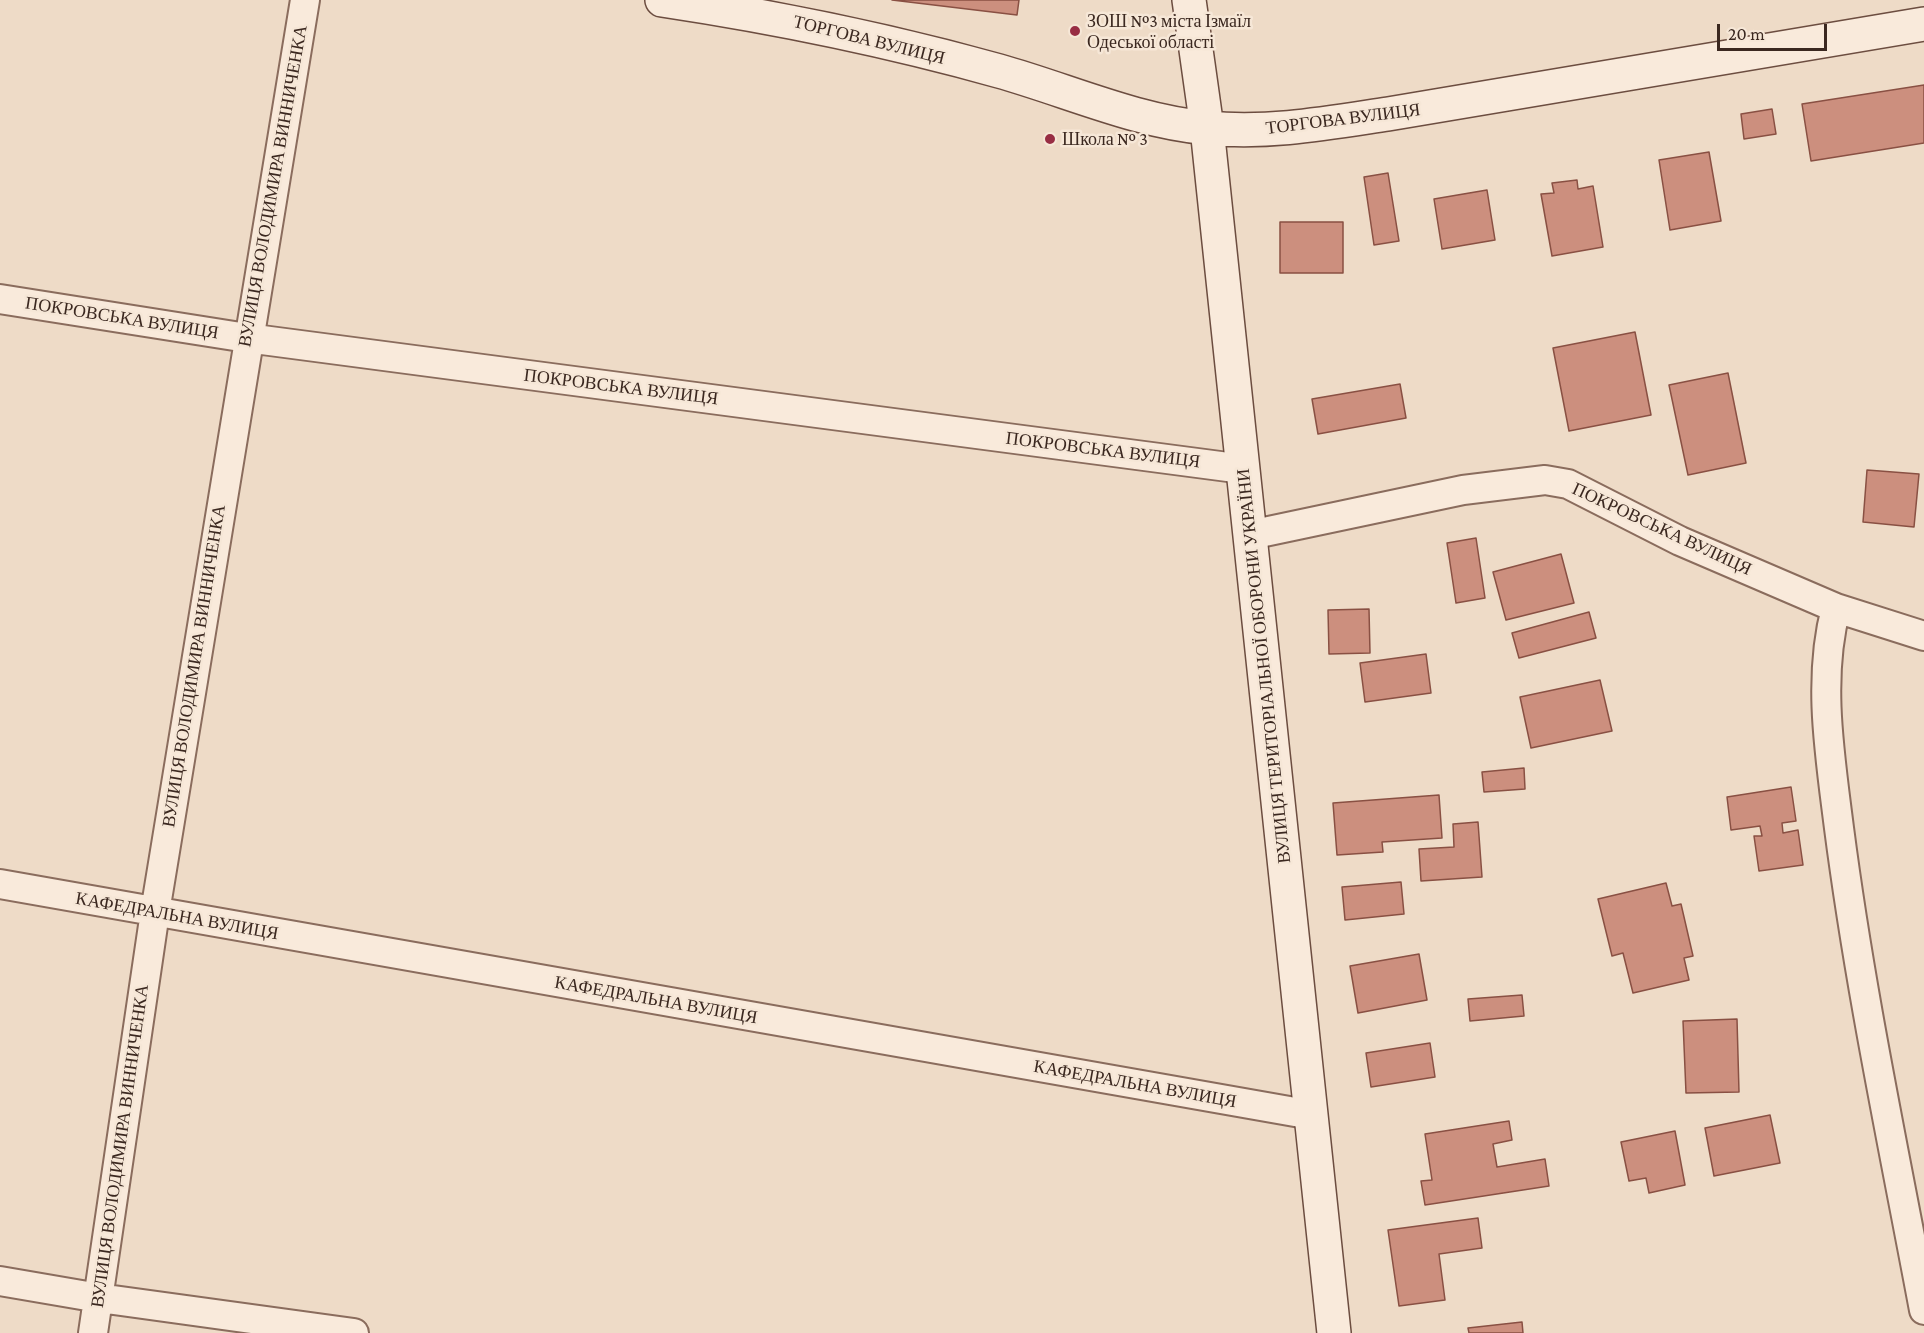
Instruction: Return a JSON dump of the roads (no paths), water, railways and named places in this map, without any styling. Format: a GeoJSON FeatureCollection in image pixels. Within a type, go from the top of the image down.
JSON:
{"type":"FeatureCollection","features":[{"type":"Feature","properties":{"kind":"street","name":"ВУЛИЦЯ ВОЛОДИМИРА ВИННИЧЕНКА"},"geometry":{"type":"LineString","coordinates":[[93,1333],[155,912],[247,338],[305,0]]}},
{"type":"Feature","properties":{"kind":"street","name":"ТОРГОВА ВУЛИЦЯ"},"geometry":{"type":"LineString","coordinates":[[662,0],[777,18],[998,70],[1156,119],[1207,128],[1263,130],[1312,126],[1924,24]]}},
{"type":"Feature","properties":{"kind":"street","name":"ВУЛИЦЯ ТЕРИТОРІАЛЬНОЇ ОБОРОНИ УКРАЇНИ"},"geometry":{"type":"LineString","coordinates":[[1189,0],[1207,128],[1334,1333]]}},
{"type":"Feature","properties":{"kind":"street","name":"ПОКРОВСЬКА ВУЛИЦЯ"},"geometry":{"type":"LineString","coordinates":[[0,299],[247,338],[1243,469]]}},
{"type":"Feature","properties":{"kind":"street","name":"ПОКРОВСЬКА ВУЛИЦЯ"},"geometry":{"type":"LineString","coordinates":[[1250,535],[1463,490],[1545,480],[1568,484],[1680,541],[1836,608],[1924,636]]}},
{"type":"Feature","properties":{"kind":"street"},"geometry":{"type":"LineString","coordinates":[[1836,608],[1829,638],[1826,682],[1840,834],[1858,956],[1924,1310]]}},
{"type":"Feature","properties":{"kind":"street","name":"КАФЕДРАЛЬНА ВУЛИЦЯ"},"geometry":{"type":"LineString","coordinates":[[0,884],[1312,1115]]}},
{"type":"Feature","properties":{"kind":"street"},"geometry":{"type":"LineString","coordinates":[[0,1281],[99,1298],[354,1333]]}},
{"type":"Feature","properties":{"kind":"place","name":"ЗОШ №3 міста Ізмаїл Одеської області"},"geometry":{"type":"Point","coordinates":[1075,31]}},
{"type":"Feature","properties":{"kind":"place","name":"Школа № 3"},"geometry":{"type":"Point","coordinates":[1050,139]}}]}
